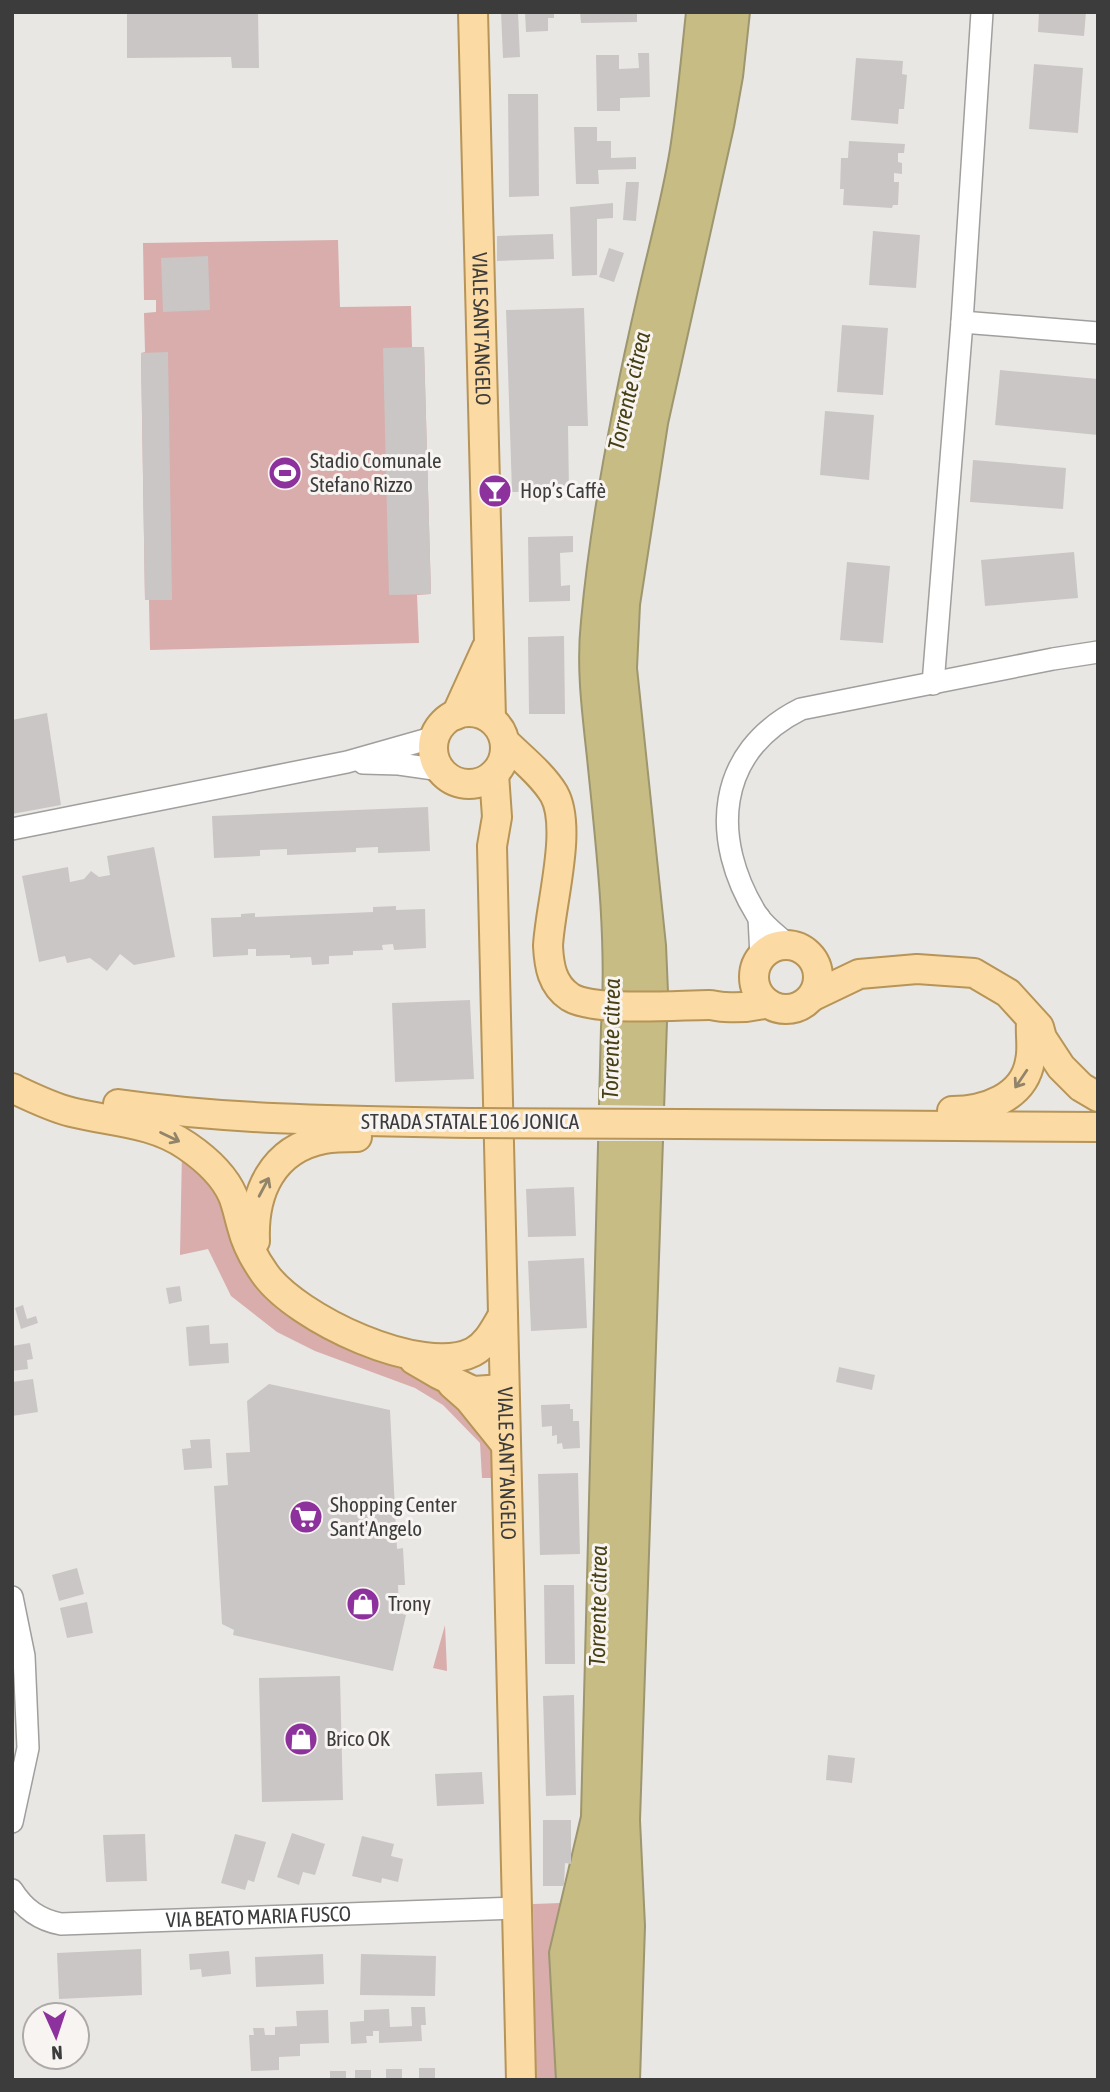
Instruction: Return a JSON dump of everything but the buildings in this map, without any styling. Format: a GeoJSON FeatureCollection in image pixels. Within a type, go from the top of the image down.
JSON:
{"type":"FeatureCollection","features":[{"type":"Feature","properties":{"kind":"main road","name":"VIALE SANT'ANGELO"},"geometry":{"type":"LineString","coordinates":[[473,12],[488,646],[498,731]]}},
{"type":"Feature","properties":{"kind":"main road","name":"VIALE SANT'ANGELO"},"geometry":{"type":"LineString","coordinates":[[456,715],[488,646]]}},
{"type":"Feature","properties":{"kind":"main road"},"geometry":{"type":"LineString","coordinates":[[498,731],[505,753],[495,773],[485,780],[474,784],[452,776],[435,760],[435,737],[447,720],[468,712],[480,714],[498,731],[547,784],[560,808],[562,820],[548,934],[549,963],[561,990],[572,998],[594,1004],[738,1007],[767,1003],[786,1009],[796,1008],[813,996],[859,974],[917,969],[974,973],[1008,993],[1039,1027],[1042,1038],[1060,1067],[1081,1087],[1098,1097]]}},
{"type":"Feature","properties":{"kind":"main road","name":"VIALE SANT'ANGELO"},"geometry":{"type":"LineString","coordinates":[[495,773],[497,817],[492,846],[521,2080]]}},
{"type":"Feature","properties":{"kind":"main road"},"geometry":{"type":"LineString","coordinates":[[495,773],[547,784]]}},
{"type":"Feature","properties":{"kind":"main road","name":"VIALE SANT'ANGELO"},"geometry":{"type":"LineString","coordinates":[[452,776],[471,792],[485,837],[492,846]]}},
{"type":"Feature","properties":{"kind":"main road"},"geometry":{"type":"LineString","coordinates":[[709,1005],[734,990],[778,946],[798,947],[814,960],[859,974]]}},
{"type":"Feature","properties":{"kind":"main road"},"geometry":{"type":"LineString","coordinates":[[813,996],[819,978],[814,960]]}},
{"type":"Feature","properties":{"kind":"main road"},"geometry":{"type":"LineString","coordinates":[[758,964],[756,989],[767,1003]]}},
{"type":"Feature","properties":{"kind":"main road"},"geometry":{"type":"LineString","coordinates":[[783,1124],[814,1111],[972,1111],[985,1107],[1010,1094],[1024,1076],[1031,1059],[1031,1021]]}},
{"type":"Feature","properties":{"kind":"main road"},"geometry":{"type":"LineString","coordinates":[[12,1086],[66,1111],[149,1127],[172,1136],[206,1160],[223,1178],[233,1195],[247,1244],[264,1274],[280,1292],[305,1310],[343,1330],[440,1364],[473,1391],[504,1385]]}},
{"type":"Feature","properties":{"kind":"main road","name":"STRADA STATALE 106 JONICA"},"geometry":{"type":"LineString","coordinates":[[12,1086],[97,1101],[226,1116],[355,1122],[1098,1127]]}},
{"type":"Feature","properties":{"kind":"main road"},"geometry":{"type":"LineString","coordinates":[[253,1253],[254,1221],[260,1193],[277,1165],[296,1149],[325,1139],[427,1133],[467,1123]]}},
{"type":"Feature","properties":{"kind":"main road"},"geometry":{"type":"LineString","coordinates":[[440,1364],[480,1347],[492,1335],[503,1315]]}},
{"type":"Feature","properties":{"kind":"main road"},"geometry":{"type":"LineString","coordinates":[[440,1364],[506,1445]]}},
{"type":"Feature","properties":{"kind":"street"},"geometry":{"type":"LineString","coordinates":[[933,684],[962,322],[982,12]]}},
{"type":"Feature","properties":{"kind":"street"},"geometry":{"type":"LineString","coordinates":[[962,322],[1098,333]]}},
{"type":"Feature","properties":{"kind":"street"},"geometry":{"type":"LineString","coordinates":[[788,945],[759,917],[737,870],[730,844],[730,792],[737,771],[749,750],[766,731],[801,709],[1098,652]]}},
{"type":"Feature","properties":{"kind":"street"},"geometry":{"type":"LineString","coordinates":[[12,829],[347,762],[435,737]]}},
{"type":"Feature","properties":{"kind":"street"},"geometry":{"type":"LineString","coordinates":[[347,762],[399,764],[452,776]]}},
{"type":"Feature","properties":{"kind":"street"},"geometry":{"type":"LineString","coordinates":[[758,964],[759,917]]}},
{"type":"Feature","properties":{"kind":"street"},"geometry":{"type":"LineString","coordinates":[[12,1597],[24,1656],[28,1748],[12,1822]]}},
{"type":"Feature","properties":{"kind":"street","name":"VIA BEATO MARIA FUSCO"},"geometry":{"type":"LineString","coordinates":[[12,1890],[33,1913],[45,1921],[61,1924],[517,1908]]}},
{"type":"Feature","properties":{"kind":"shaded area","name":"Stadio Comunale Stefano Rizzo"},"geometry":{"type":"Polygon","coordinates":[[[338,240],[340,307],[411,306],[412,347],[424,347],[431,594],[417,595],[419,643],[150,650],[149,600],[145,600],[141,353],[145,352],[144,313],[156,312],[156,300],[144,300],[143,243],[338,240]]]}},
{"type":"Feature","properties":{"kind":"shaded area"},"geometry":{"type":"Polygon","coordinates":[[[182,1151],[208,1171],[243,1255],[426,1374],[493,1443],[495,1478],[482,1478],[480,1443],[443,1405],[415,1388],[315,1351],[277,1332],[231,1296],[208,1249],[180,1255],[182,1151]]]}},
{"type":"Feature","properties":{"kind":"shaded area"},"geometry":{"type":"Polygon","coordinates":[[[445,1625],[447,1671],[433,1668],[445,1625]]]}},
{"type":"Feature","properties":{"kind":"shaded area"},"geometry":{"type":"Polygon","coordinates":[[[561,1903],[549,1952],[556,2080],[536,2080],[533,1904],[561,1903]]]}},
{"type":"Feature","properties":{"kind":"water","name":"Torrente citrea"},"geometry":{"type":"Polygon","coordinates":[[[686,12],[750,12],[734,127],[668,424],[640,605],[637,668],[666,945],[668,992],[640,1820],[645,1926],[640,2080],[556,2080],[549,1952],[581,1816],[603,960],[600,892],[579,672],[580,638],[585,580],[604,456],[670,149],[686,12]]]}},
{"type":"Feature","properties":{"kind":"pier"},"geometry":{"type":"Polygon","coordinates":[[[596,1105],[667,1106],[666,1141],[595,1141],[596,1105]]]}},
{"type":"Feature","properties":{"kind":"place","name":"Stadio Comunale Stefano Rizzo"},"geometry":{"type":"Point","coordinates":[285,473]}},
{"type":"Feature","properties":{"kind":"place","name":"Hop’s Caffè"},"geometry":{"type":"Point","coordinates":[495,491]}},
{"type":"Feature","properties":{"kind":"place","name":"Shopping Center Sant'Angelo"},"geometry":{"type":"Point","coordinates":[306,1517]}},
{"type":"Feature","properties":{"kind":"place","name":"Trony"},"geometry":{"type":"Point","coordinates":[363,1604]}},
{"type":"Feature","properties":{"kind":"place","name":"Brico OK"},"geometry":{"type":"Point","coordinates":[301,1739]}}]}
